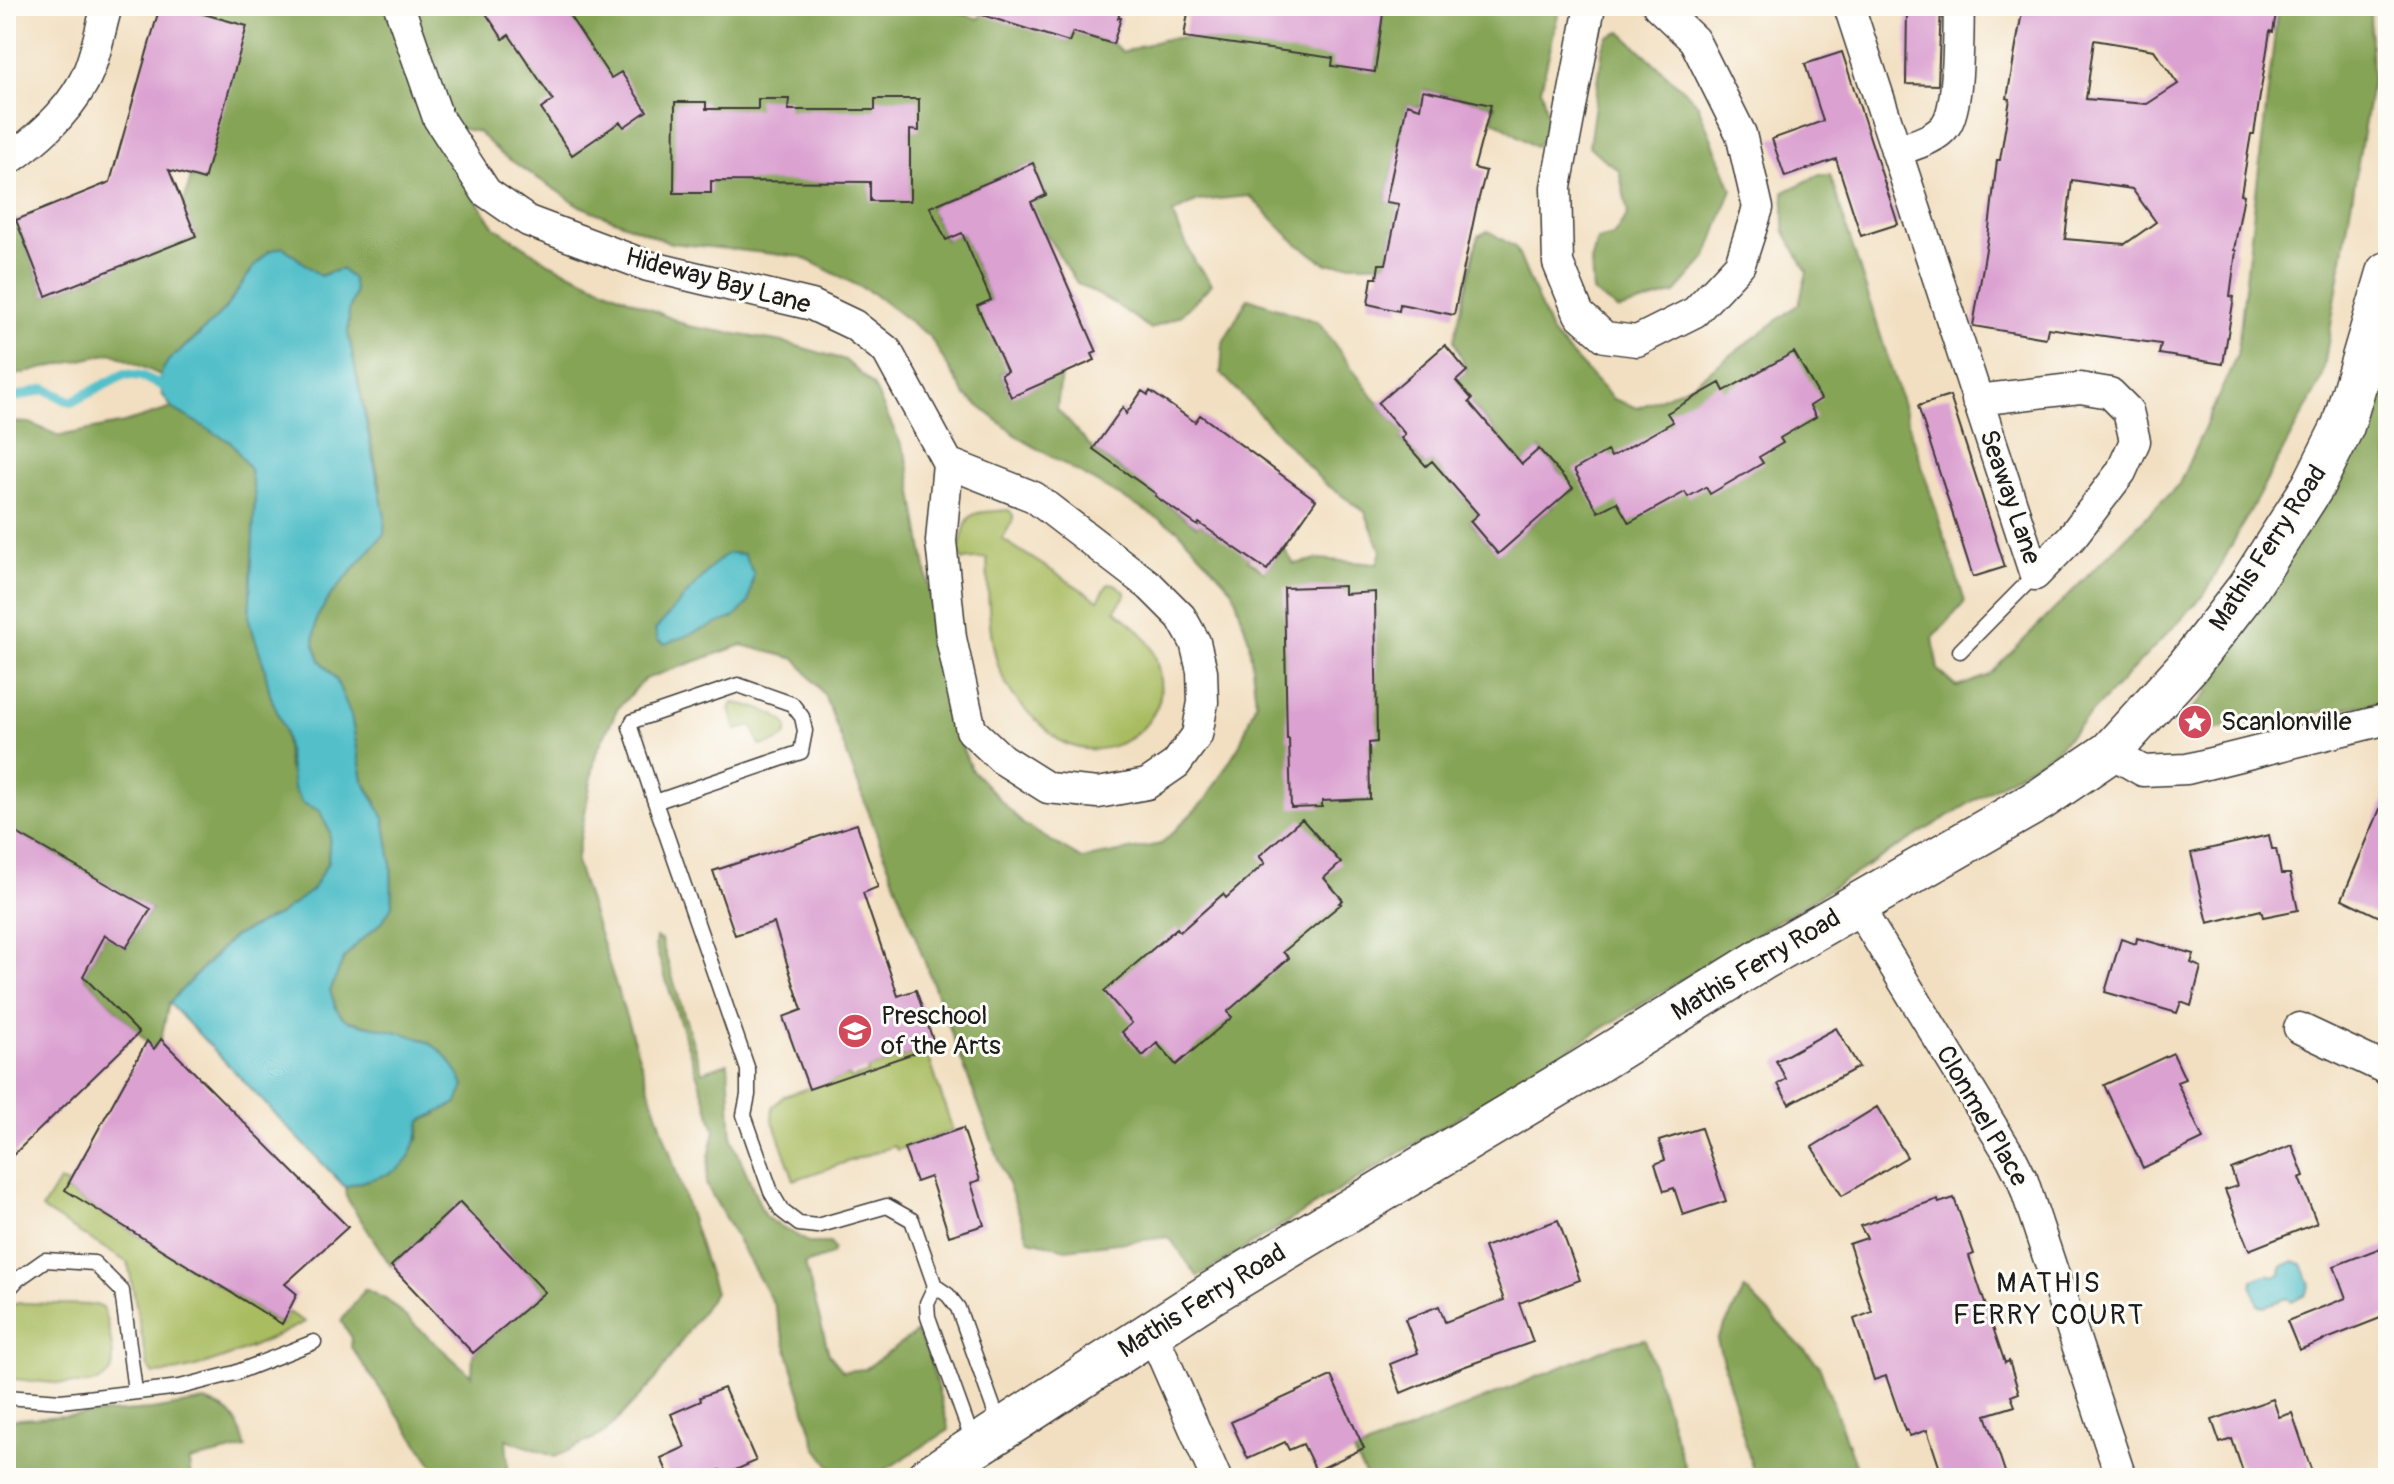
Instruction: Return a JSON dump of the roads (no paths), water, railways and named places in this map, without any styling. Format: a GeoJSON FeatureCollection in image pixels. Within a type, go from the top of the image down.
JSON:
{"type":"FeatureCollection","features":[{"type":"Feature","properties":{"kind":"main road","name":"Mathis Ferry Road"},"geometry":{"type":"LineString","coordinates":[[927,1478],[1212,1293],[1764,958],[2041,799],[2110,752],[2188,666],[2248,588],[2313,486],[2343,426],[2388,273]]}},
{"type":"Feature","properties":{"kind":"street"},"geometry":{"type":"LineString","coordinates":[[6,162],[32,143],[62,114],[85,81],[107,6]]}},
{"type":"Feature","properties":{"kind":"street","name":"Hideway Bay Lane"},"geometry":{"type":"LineString","coordinates":[[399,6],[438,118],[486,192],[528,221],[648,266],[812,305],[854,325],[887,351],[948,463]]}},
{"type":"Feature","properties":{"kind":"street"},"geometry":{"type":"LineString","coordinates":[[1590,6],[1556,187],[1558,263],[1579,314],[1605,337],[1637,341],[1695,312],[1740,264],[1758,208],[1741,134],[1694,40],[1658,6]]}},
{"type":"Feature","properties":{"kind":"street","name":"Seaway Lane"},"geometry":{"type":"LineString","coordinates":[[1849,6],[1977,400],[2035,575],[2071,538],[2121,472],[2135,441],[2128,411],[2110,393],[2080,388],[1977,400]]}},
{"type":"Feature","properties":{"kind":"street"},"geometry":{"type":"LineString","coordinates":[[1896,151],[1932,137],[1947,125],[1955,97],[1959,6]]}},
{"type":"Feature","properties":{"kind":"street"},"geometry":{"type":"LineString","coordinates":[[948,463],[1034,497],[1150,586],[1181,617],[1195,642],[1202,671],[1203,702],[1197,735],[1176,764],[1147,784],[1098,793],[1048,788],[1002,759],[971,730],[951,638],[942,555],[948,463]]}},
{"type":"Feature","properties":{"kind":"street"},"geometry":{"type":"LineString","coordinates":[[2110,752],[2143,771],[2187,769],[2388,719]]}},
{"type":"Feature","properties":{"kind":"street","name":"Clonmel Place"},"geometry":{"type":"LineString","coordinates":[[1857,905],[2023,1181],[2121,1478]]}},
{"type":"Feature","properties":{"kind":"street"},"geometry":{"type":"LineString","coordinates":[[2299,1028],[2388,1072]]}},
{"type":"Feature","properties":{"kind":"street"},"geometry":{"type":"LineString","coordinates":[[1152,1332],[1216,1478]]}},
{"type":"Feature","properties":{"kind":"lane"},"geometry":{"type":"LineString","coordinates":[[1960,651],[2035,575]]}},
{"type":"Feature","properties":{"kind":"lane"},"geometry":{"type":"LineString","coordinates":[[655,802],[801,752],[805,731],[802,717],[792,704],[738,685],[633,721],[630,727],[655,802],[748,1070],[744,1115],[771,1192],[782,1211],[799,1224],[817,1226],[887,1206],[912,1220],[935,1286],[948,1295],[958,1308],[988,1439]]}},
{"type":"Feature","properties":{"kind":"lane"},"geometry":{"type":"LineString","coordinates":[[6,1292],[18,1279],[45,1260],[94,1263],[122,1291],[135,1391]]}},
{"type":"Feature","properties":{"kind":"lane"},"geometry":{"type":"LineString","coordinates":[[935,1286],[927,1303],[928,1317],[988,1439]]}},
{"type":"Feature","properties":{"kind":"lane"},"geometry":{"type":"LineString","coordinates":[[6,1397],[61,1401],[180,1387],[235,1373],[314,1342]]}},
{"type":"Feature","properties":{"kind":"water"},"geometry":{"type":"Polygon","coordinates":[[[283,247],[320,276],[341,269],[352,278],[355,293],[349,310],[348,333],[385,517],[384,534],[330,596],[316,619],[314,644],[320,660],[336,679],[351,716],[363,780],[384,818],[391,861],[392,906],[382,922],[344,958],[330,991],[337,1010],[348,1021],[406,1034],[439,1050],[464,1086],[457,1103],[421,1121],[405,1163],[388,1174],[345,1187],[169,1003],[233,937],[280,914],[312,890],[328,862],[330,832],[319,810],[302,803],[293,787],[284,729],[270,694],[249,620],[255,496],[250,470],[232,443],[172,408],[162,394],[160,375],[168,361],[224,310],[269,251],[283,247]]]}},
{"type":"Feature","properties":{"kind":"water"},"geometry":{"type":"Polygon","coordinates":[[[728,553],[744,554],[754,574],[748,603],[735,617],[665,644],[658,641],[655,630],[712,566],[728,553]]]}},
{"type":"Feature","properties":{"kind":"water"},"geometry":{"type":"Polygon","coordinates":[[[2295,1261],[2302,1264],[2310,1285],[2305,1295],[2292,1302],[2287,1298],[2265,1306],[2258,1305],[2253,1280],[2268,1274],[2281,1274],[2282,1267],[2295,1261]]]}},
{"type":"Feature","properties":{"kind":"waterway"},"geometry":{"type":"LineString","coordinates":[[6,397],[45,389],[71,402],[125,374],[141,376],[161,385]]}},
{"type":"Feature","properties":{"kind":"place","name":"Scanlonville"},"geometry":{"type":"Point","coordinates":[2195,722]}},
{"type":"Feature","properties":{"kind":"place","name":"Preschool of the Arts"},"geometry":{"type":"Point","coordinates":[855,1031]}},
{"type":"Feature","properties":{"kind":"district","name":"MATHIS FERRY COURT"},"geometry":{"type":"Point","coordinates":[2049,1299]}}]}
